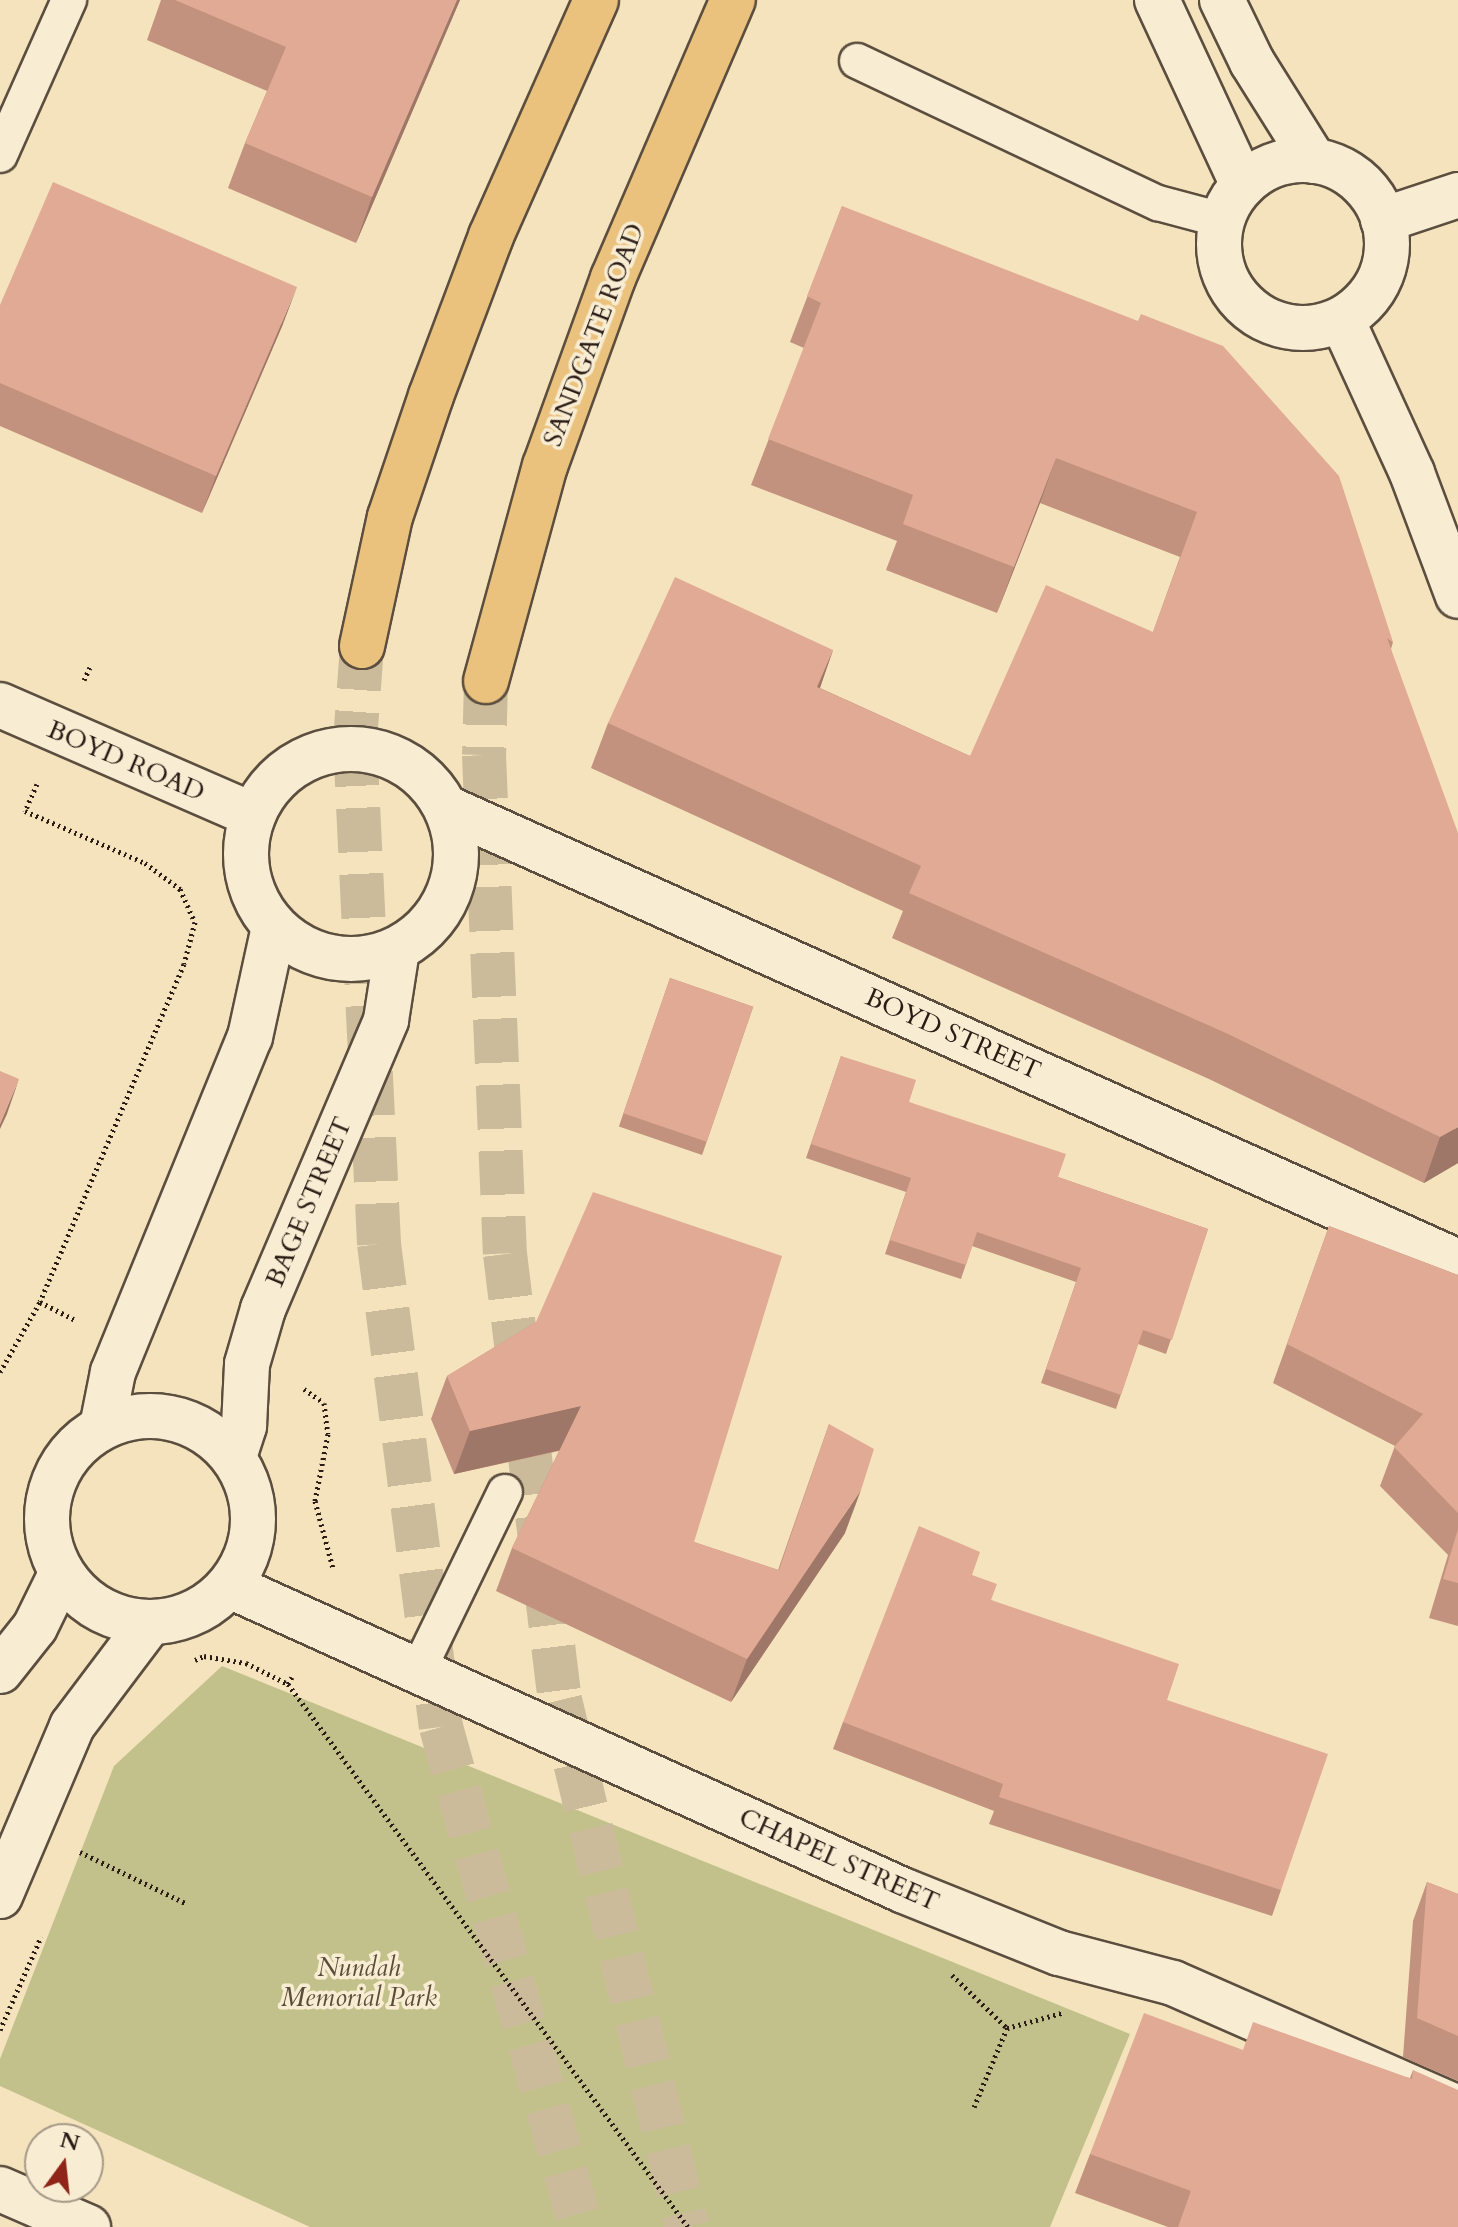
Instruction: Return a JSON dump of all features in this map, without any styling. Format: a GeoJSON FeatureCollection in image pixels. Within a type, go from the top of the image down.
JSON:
{"type":"FeatureCollection","features":[{"type":"Feature","properties":{"kind":"highway"},"geometry":{"type":"LineString","coordinates":[[362,646],[390,517],[431,396],[491,236],[596,0]]}},
{"type":"Feature","properties":{"kind":"highway","name":"SANDGATE ROAD"},"geometry":{"type":"LineString","coordinates":[[486,681],[545,466],[613,278],[733,0]]}},
{"type":"Feature","properties":{"kind":"street"},"geometry":{"type":"LineString","coordinates":[[1157,0],[1232,202]]}},
{"type":"Feature","properties":{"kind":"street"},"geometry":{"type":"LineString","coordinates":[[1222,0],[1252,62],[1314,161]]}},
{"type":"Feature","properties":{"kind":"street"},"geometry":{"type":"LineString","coordinates":[[1314,161],[1358,180],[1383,220],[1388,249],[1381,277],[1364,302],[1342,320],[1300,328],[1260,317],[1239,299],[1224,275],[1218,248],[1232,202],[1276,165],[1314,161]]}},
{"type":"Feature","properties":{"kind":"street"},"geometry":{"type":"LineString","coordinates":[[1383,220],[1458,195]]}},
{"type":"Feature","properties":{"kind":"street"},"geometry":{"type":"LineString","coordinates":[[1342,320],[1412,473],[1458,596]]}},
{"type":"Feature","properties":{"kind":"street","name":"BOYD ROAD"},"geometry":{"type":"LineString","coordinates":[[0,705],[253,815]]}},
{"type":"Feature","properties":{"kind":"street"},"geometry":{"type":"LineString","coordinates":[[364,749],[398,758],[426,780],[447,808],[457,840],[456,873],[445,904],[425,931],[397,950],[366,958],[332,957],[301,947],[274,927],[247,874],[253,815],[271,785],[297,763],[330,750],[364,749]]}},
{"type":"Feature","properties":{"kind":"street","name":"BOYD STREET"},"geometry":{"type":"LineString","coordinates":[[447,808],[1458,1262]]}},
{"type":"Feature","properties":{"kind":"street"},"geometry":{"type":"LineString","coordinates":[[102,1427],[113,1372],[250,1037],[274,927]]}},
{"type":"Feature","properties":{"kind":"street","name":"BAGE STREET"},"geometry":{"type":"LineString","coordinates":[[234,1457],[244,1426],[247,1364],[263,1309],[386,1020],[397,950]]}},
{"type":"Feature","properties":{"kind":"street"},"geometry":{"type":"LineString","coordinates":[[136,1416],[173,1418],[207,1432],[234,1457],[250,1487],[255,1521],[248,1556],[230,1586],[194,1613],[149,1624],[115,1618],[94,1606],[61,1574],[48,1542],[46,1508],[55,1476],[74,1447],[102,1427],[136,1416]]}},
{"type":"Feature","properties":{"kind":"street"},"geometry":{"type":"LineString","coordinates":[[0,1671],[35,1627],[61,1574]]}},
{"type":"Feature","properties":{"kind":"street","name":"CHAPEL STREET"},"geometry":{"type":"LineString","coordinates":[[230,1586],[902,1890],[1059,1953],[1173,1983],[1458,2108]]}},
{"type":"Feature","properties":{"kind":"street"},"geometry":{"type":"LineString","coordinates":[[0,1896],[72,1726],[149,1624]]}},
{"type":"Feature","properties":{"kind":"street"},"geometry":{"type":"LineString","coordinates":[[0,2189],[88,2227]]}},
{"type":"Feature","properties":{"kind":"lane"},"geometry":{"type":"LineString","coordinates":[[0,155],[69,0]]}},
{"type":"Feature","properties":{"kind":"lane"},"geometry":{"type":"LineString","coordinates":[[857,61],[1158,203],[1232,202]]}},
{"type":"Feature","properties":{"kind":"lane"},"geometry":{"type":"LineString","coordinates":[[418,1671],[505,1492]]}},
{"type":"Feature","properties":{"kind":"path"},"geometry":{"type":"LineString","coordinates":[[0,1372],[40,1302]]}},
{"type":"Feature","properties":{"kind":"path"},"geometry":{"type":"LineString","coordinates":[[182,1666],[204,1656],[246,1663],[288,1684]]}},
{"type":"Feature","properties":{"kind":"path"},"geometry":{"type":"LineString","coordinates":[[27,1830],[185,1903]]}},
{"type":"Feature","properties":{"kind":"path"},"geometry":{"type":"LineString","coordinates":[[73,1866],[84,1837]]}},
{"type":"Feature","properties":{"kind":"path"},"geometry":{"type":"LineString","coordinates":[[0,2030],[43,1934]]}},
{"type":"Feature","properties":{"kind":"path"},"geometry":{"type":"LineString","coordinates":[[974,2107],[1007,2028]]}},
{"type":"Feature","properties":{"kind":"green space","name":"Nundah Memorial Park"},"geometry":{"type":"Polygon","coordinates":[[[222,1666],[1130,2034],[1050,2227],[310,2227],[104,2133],[104,2123],[81,2123],[0,2086],[0,2059],[114,1766],[222,1666]]]}},
{"type":"Feature","properties":{"kind":"building"},"geometry":{"type":"Polygon","coordinates":[[[175,0],[457,0],[372,197],[245,143],[286,47],[175,0]]]}},
{"type":"Feature","properties":{"kind":"building"},"geometry":{"type":"Polygon","coordinates":[[[53,182],[297,287],[216,476],[0,383],[0,305],[53,182]]]}},
{"type":"Feature","properties":{"kind":"building"},"geometry":{"type":"Polygon","coordinates":[[[842,206],[1138,321],[1141,314],[1223,346],[1339,476],[1393,642],[1387,638],[1458,833],[1458,1127],[1440,1137],[1226,1033],[909,893],[921,866],[608,723],[675,577],[833,650],[817,687],[970,756],[1046,585],[1153,632],[1197,512],[1056,458],[1014,567],[903,524],[913,495],[768,439],[821,303],[807,296],[842,206]]]}},
{"type":"Feature","properties":{"kind":"building"},"geometry":{"type":"Polygon","coordinates":[[[670,978],[753,1007],[707,1142],[623,1113],[670,978]]]}},
{"type":"Feature","properties":{"kind":"building"},"geometry":{"type":"Polygon","coordinates":[[[841,1056],[916,1080],[909,1102],[1066,1154],[1058,1177],[1208,1229],[1172,1340],[1143,1330],[1121,1395],[1046,1369],[1081,1268],[977,1232],[966,1265],[890,1240],[911,1178],[811,1144],[841,1056]]]}},
{"type":"Feature","properties":{"kind":"building"},"geometry":{"type":"Polygon","coordinates":[[[0,1071],[19,1079],[0,1124],[0,1071]]]}},
{"type":"Feature","properties":{"kind":"building"},"geometry":{"type":"Polygon","coordinates":[[[593,1192],[782,1256],[694,1542],[779,1570],[829,1424],[874,1449],[861,1490],[747,1659],[512,1548],[581,1406],[470,1431],[447,1376],[536,1322],[593,1192]]]}},
{"type":"Feature","properties":{"kind":"building"},"geometry":{"type":"Polygon","coordinates":[[[1329,1226],[1458,1275],[1458,1513],[1394,1447],[1423,1414],[1287,1344],[1329,1226]]]}},
{"type":"Feature","properties":{"kind":"building"},"geometry":{"type":"Polygon","coordinates":[[[919,1526],[980,1552],[972,1575],[997,1584],[991,1600],[1179,1664],[1167,1700],[1328,1754],[1281,1890],[999,1797],[1003,1784],[843,1722],[919,1526]]]}},
{"type":"Feature","properties":{"kind":"building"},"geometry":{"type":"Polygon","coordinates":[[[1458,1529],[1458,1583],[1443,1579],[1458,1529]]]}},
{"type":"Feature","properties":{"kind":"building"},"geometry":{"type":"Polygon","coordinates":[[[1427,1882],[1458,1894],[1458,2036],[1417,2018],[1427,1882]]]}},
{"type":"Feature","properties":{"kind":"building"},"geometry":{"type":"Polygon","coordinates":[[[1144,2013],[1243,2050],[1253,2022],[1412,2079],[1413,2070],[1458,2090],[1458,2227],[1178,2227],[1191,2191],[1090,2154],[1144,2013]]]}},
{"type":"Feature","properties":{"kind":"tunnel"},"geometry":{"type":"LineString","coordinates":[[362,646],[355,742],[379,1244],[441,1727],[581,2227]]}},
{"type":"Feature","properties":{"kind":"tunnel"},"geometry":{"type":"LineString","coordinates":[[486,681],[484,755],[505,1254],[560,1700],[687,2227]]}}]}
